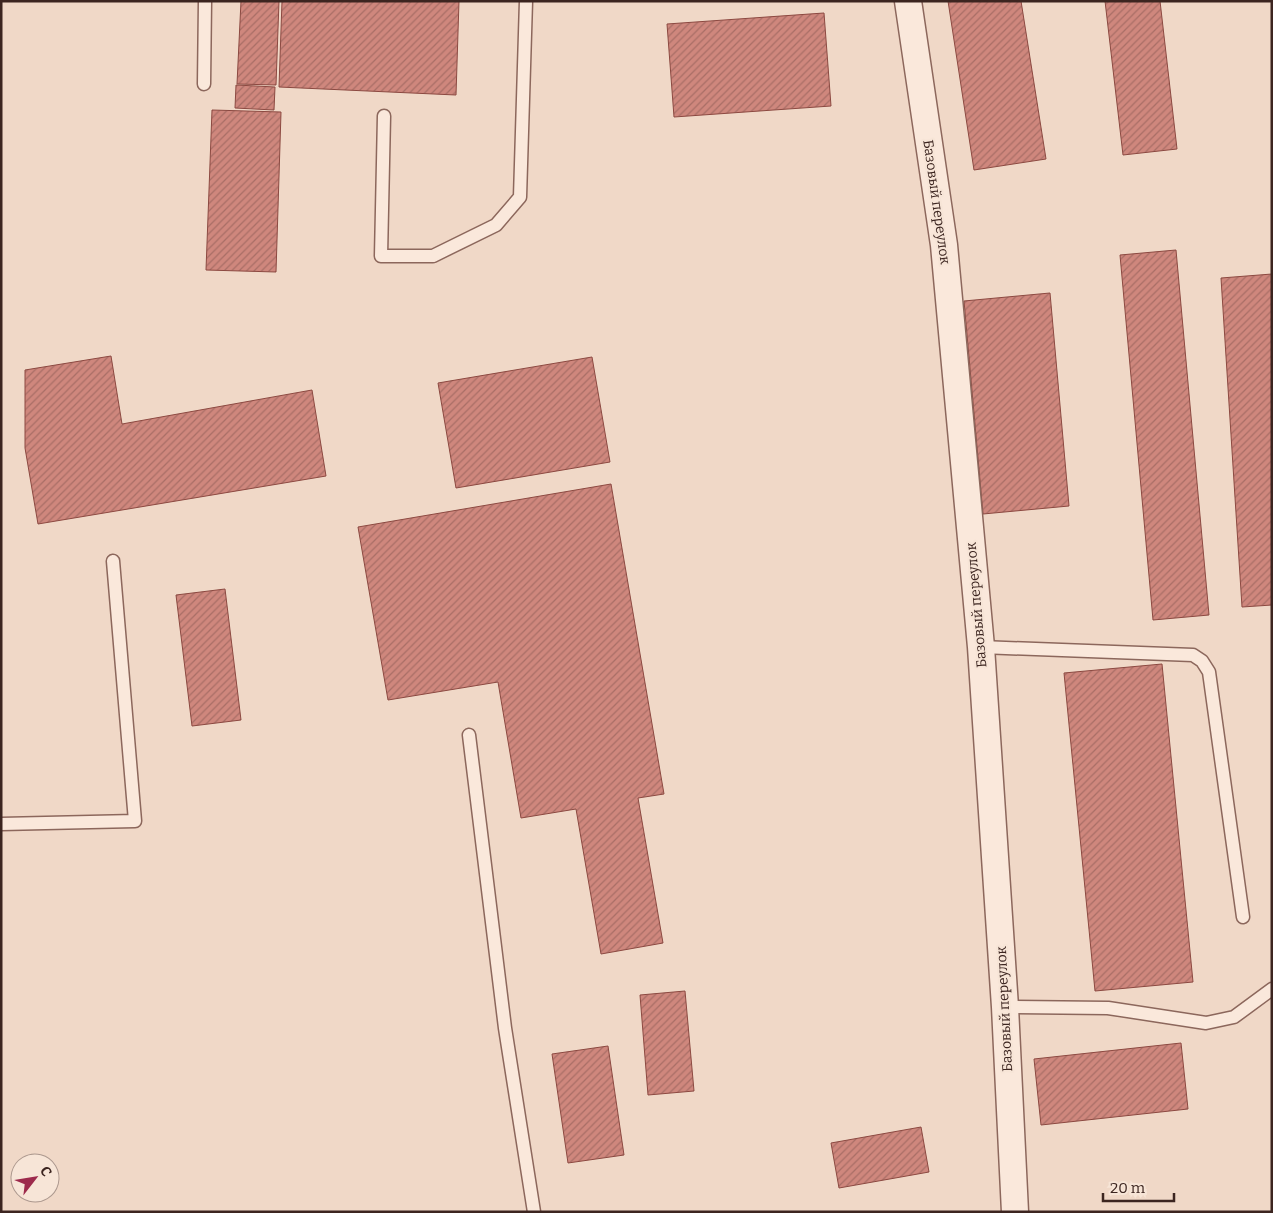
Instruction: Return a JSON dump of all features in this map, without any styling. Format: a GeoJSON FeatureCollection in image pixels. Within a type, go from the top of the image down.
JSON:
{"type":"FeatureCollection","features":[{"type":"Feature","properties":{"kind":"street","name":"Базовый переулок"},"geometry":{"type":"LineString","coordinates":[[908,1],[944,245],[981,647],[1005,1007],[1015,1212]]}},
{"type":"Feature","properties":{"kind":"lane"},"geometry":{"type":"LineString","coordinates":[[204,84],[205,1]]}},
{"type":"Feature","properties":{"kind":"lane"},"geometry":{"type":"LineString","coordinates":[[384,116],[381,256],[433,256],[496,226],[520,197],[526,1]]}},
{"type":"Feature","properties":{"kind":"lane"},"geometry":{"type":"LineString","coordinates":[[1,824],[136,821],[113,561]]}},
{"type":"Feature","properties":{"kind":"lane"},"geometry":{"type":"LineString","coordinates":[[981,647],[1080,653],[1193,655],[1202,661],[1209,672],[1243,917]]}},
{"type":"Feature","properties":{"kind":"lane"},"geometry":{"type":"LineString","coordinates":[[469,735],[505,1028],[534,1212]]}},
{"type":"Feature","properties":{"kind":"lane"},"geometry":{"type":"LineString","coordinates":[[1005,1007],[1108,1008],[1206,1023],[1234,1017],[1272,989]]}},
{"type":"Feature","properties":{"kind":"building"},"geometry":{"type":"Polygon","coordinates":[[[241,1],[279,1],[276,85],[237,84],[241,1]]]}},
{"type":"Feature","properties":{"kind":"building"},"geometry":{"type":"Polygon","coordinates":[[[282,1],[459,1],[456,95],[279,87],[282,1]]]}},
{"type":"Feature","properties":{"kind":"building"},"geometry":{"type":"Polygon","coordinates":[[[948,1],[1021,1],[1046,159],[974,170],[948,1]]]}},
{"type":"Feature","properties":{"kind":"building"},"geometry":{"type":"Polygon","coordinates":[[[1105,1],[1160,1],[1177,149],[1123,155],[1105,1]]]}},
{"type":"Feature","properties":{"kind":"building"},"geometry":{"type":"Polygon","coordinates":[[[824,13],[831,106],[674,117],[667,24],[824,13]]]}},
{"type":"Feature","properties":{"kind":"building"},"geometry":{"type":"Polygon","coordinates":[[[236,85],[275,87],[274,110],[235,108],[236,85]]]}},
{"type":"Feature","properties":{"kind":"building"},"geometry":{"type":"Polygon","coordinates":[[[212,110],[281,112],[276,272],[206,270],[212,110]]]}},
{"type":"Feature","properties":{"kind":"building"},"geometry":{"type":"Polygon","coordinates":[[[1176,250],[1209,615],[1153,620],[1120,255],[1176,250]]]}},
{"type":"Feature","properties":{"kind":"building"},"geometry":{"type":"Polygon","coordinates":[[[1272,274],[1272,605],[1242,607],[1221,278],[1272,274]]]}},
{"type":"Feature","properties":{"kind":"building"},"geometry":{"type":"Polygon","coordinates":[[[1050,293],[1069,506],[983,514],[964,301],[1050,293]]]}},
{"type":"Feature","properties":{"kind":"building"},"geometry":{"type":"Polygon","coordinates":[[[111,356],[122,424],[312,390],[326,476],[38,524],[25,448],[25,370],[111,356]]]}},
{"type":"Feature","properties":{"kind":"building"},"geometry":{"type":"Polygon","coordinates":[[[592,357],[610,462],[456,488],[438,383],[592,357]]]}},
{"type":"Feature","properties":{"kind":"building"},"geometry":{"type":"Polygon","coordinates":[[[611,484],[664,794],[638,798],[663,943],[601,954],[576,809],[521,818],[498,682],[388,700],[358,527],[611,484]]]}},
{"type":"Feature","properties":{"kind":"building"},"geometry":{"type":"Polygon","coordinates":[[[225,589],[241,720],[192,726],[176,595],[225,589]]]}},
{"type":"Feature","properties":{"kind":"building"},"geometry":{"type":"Polygon","coordinates":[[[1162,664],[1193,982],[1095,991],[1064,673],[1162,664]]]}},
{"type":"Feature","properties":{"kind":"building"},"geometry":{"type":"Polygon","coordinates":[[[685,991],[694,1091],[648,1095],[640,995],[685,991]]]}},
{"type":"Feature","properties":{"kind":"building"},"geometry":{"type":"Polygon","coordinates":[[[1181,1043],[1188,1109],[1041,1125],[1034,1059],[1181,1043]]]}},
{"type":"Feature","properties":{"kind":"building"},"geometry":{"type":"Polygon","coordinates":[[[608,1046],[624,1155],[568,1163],[552,1054],[608,1046]]]}},
{"type":"Feature","properties":{"kind":"building"},"geometry":{"type":"Polygon","coordinates":[[[921,1127],[929,1172],[839,1188],[831,1143],[921,1127]]]}}]}
